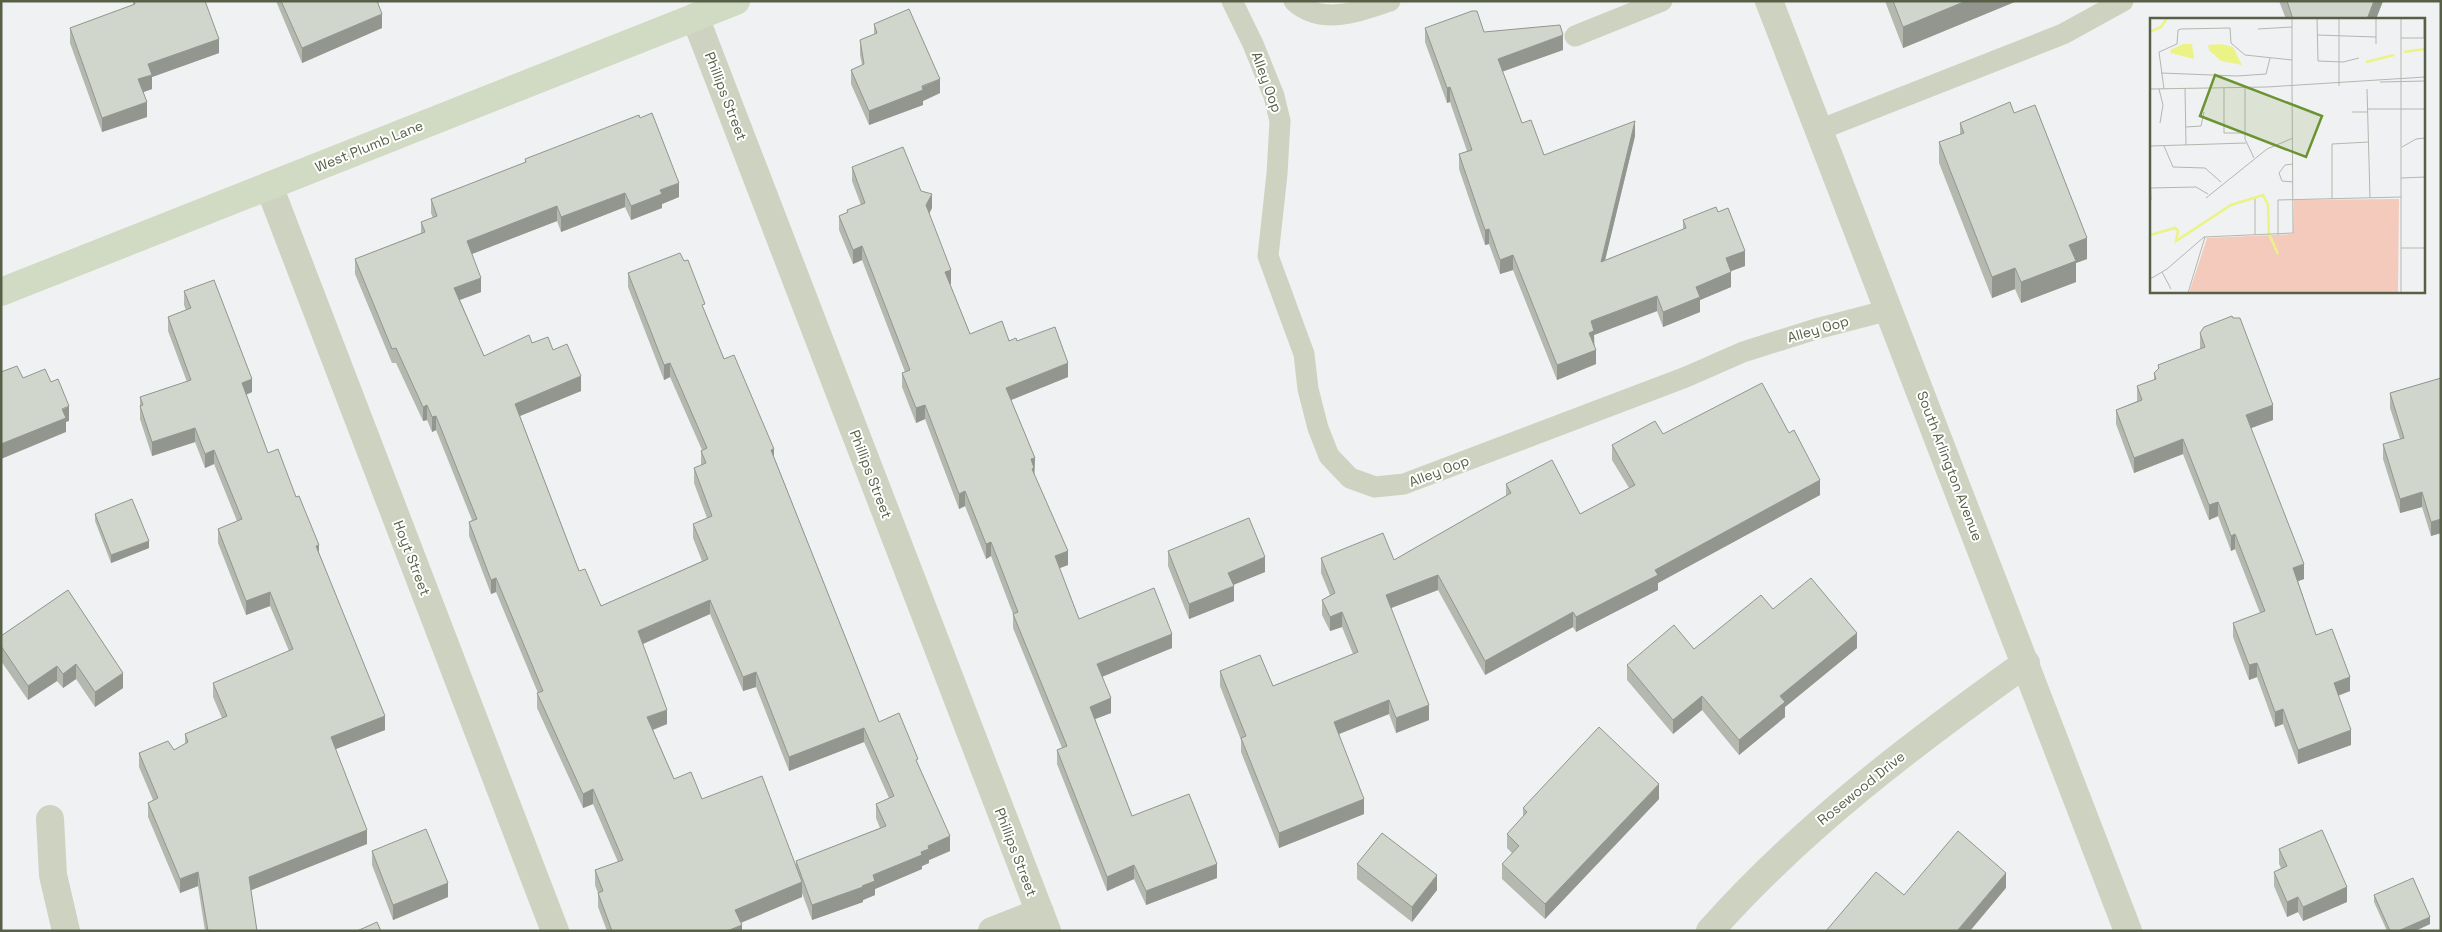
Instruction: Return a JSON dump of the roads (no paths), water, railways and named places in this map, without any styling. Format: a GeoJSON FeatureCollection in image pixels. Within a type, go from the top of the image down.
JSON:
{"type":"FeatureCollection","features":[{"type":"Feature","properties":{"kind":"main road","name":"West Plumb Lane"},"geometry":{"type":"LineString","coordinates":[[1,292],[736,1]]}},
{"type":"Feature","properties":{"kind":"street","name":"South Arlington Avenue"},"geometry":{"type":"LineString","coordinates":[[1769,1],[2128,931]]}},
{"type":"Feature","properties":{"kind":"street","name":"Phillips Street"},"geometry":{"type":"LineString","coordinates":[[696,17],[1043,922]]}},
{"type":"Feature","properties":{"kind":"street","name":"Hoyt Street"},"geometry":{"type":"LineString","coordinates":[[269,186],[555,931]]}},
{"type":"Feature","properties":{"kind":"street","name":"Rosewood Drive"},"geometry":{"type":"LineString","coordinates":[[1710,931],[1732,906],[1817,824],[1906,751],[2026,663]]}},
{"type":"Feature","properties":{"kind":"street"},"geometry":{"type":"LineString","coordinates":[[50,819],[53,875],[66,931]]}},
{"type":"Feature","properties":{"kind":"street"},"geometry":{"type":"LineString","coordinates":[[992,931],[1043,922]]}},
{"type":"Feature","properties":{"kind":"lane","name":"Alley Oop"},"geometry":{"type":"LineString","coordinates":[[1232,1],[1253,44],[1274,96],[1280,121],[1278,174],[1268,256],[1304,354],[1308,388],[1318,428],[1330,456],[1350,478],[1375,487],[1404,484],[1686,377],[1743,352],[1816,329],[1889,310]]}},
{"type":"Feature","properties":{"kind":"lane"},"geometry":{"type":"LineString","coordinates":[[1294,1],[1303,9],[1329,17],[1390,1]]}},
{"type":"Feature","properties":{"kind":"lane"},"geometry":{"type":"LineString","coordinates":[[1575,36],[1662,1]]}},
{"type":"Feature","properties":{"kind":"lane"},"geometry":{"type":"LineString","coordinates":[[1819,130],[2063,34],[2123,1]]}}]}
